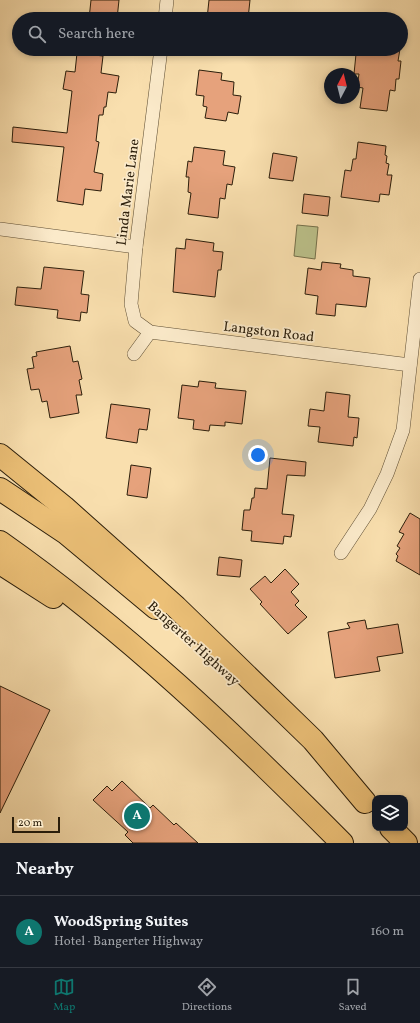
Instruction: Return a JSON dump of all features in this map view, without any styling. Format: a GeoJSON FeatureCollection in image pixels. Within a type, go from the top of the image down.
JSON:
{"type":"FeatureCollection","features":[{"type":"Feature","properties":{"kind":"highway"},"geometry":{"type":"LineString","coordinates":[[0,455],[64,507],[182,612],[313,740],[370,807]]}},
{"type":"Feature","properties":{"kind":"highway","name":"Bangerter Highway"},"geometry":{"type":"LineString","coordinates":[[0,489],[66,533],[183,631],[370,807]]}},
{"type":"Feature","properties":{"kind":"highway"},"geometry":{"type":"LineString","coordinates":[[0,542],[94,612],[154,662],[246,748],[342,843]]}},
{"type":"Feature","properties":{"kind":"highway"},"geometry":{"type":"LineString","coordinates":[[0,563],[154,662]]}},
{"type":"Feature","properties":{"kind":"highway"},"geometry":{"type":"LineString","coordinates":[[394,831],[406,843]]}},
{"type":"Feature","properties":{"kind":"street"},"geometry":{"type":"LineString","coordinates":[[166,12],[167,0]]}},
{"type":"Feature","properties":{"kind":"street","name":"Linda Marie Lane"},"geometry":{"type":"LineString","coordinates":[[150,332],[135,321],[131,304],[136,247],[160,56]]}},
{"type":"Feature","properties":{"kind":"street"},"geometry":{"type":"LineString","coordinates":[[0,229],[136,247]]}},
{"type":"Feature","properties":{"kind":"street"},"geometry":{"type":"LineString","coordinates":[[341,552],[370,509],[387,474],[403,430],[420,279]]}},
{"type":"Feature","properties":{"kind":"street"},"geometry":{"type":"LineString","coordinates":[[134,354],[150,332]]}},
{"type":"Feature","properties":{"kind":"street","name":"Langston Road"},"geometry":{"type":"LineString","coordinates":[[150,332],[410,365]]}},
{"type":"Feature","properties":{"kind":"green space"},"geometry":{"type":"Polygon","coordinates":[[[297,225],[318,227],[315,259],[294,256],[297,225]]]}},
{"type":"Feature","properties":{"kind":"building"},"geometry":{"type":"Polygon","coordinates":[[[91,0],[119,0],[118,12],[90,12],[91,0]]]}},
{"type":"Feature","properties":{"kind":"building"},"geometry":{"type":"Polygon","coordinates":[[[209,0],[250,0],[249,12],[208,12],[209,0]]]}},
{"type":"Feature","properties":{"kind":"building"},"geometry":{"type":"Polygon","coordinates":[[[77,56],[103,56],[101,73],[119,76],[116,93],[108,92],[106,107],[104,107],[103,115],[99,115],[96,141],[99,142],[94,172],[103,174],[101,191],[85,189],[83,205],[57,201],[64,147],[12,142],[13,127],[67,133],[72,91],[63,89],[66,71],[75,72],[77,56]]]}},
{"type":"Feature","properties":{"kind":"building"},"geometry":{"type":"Polygon","coordinates":[[[356,56],[399,56],[398,61],[401,61],[399,79],[396,79],[395,91],[390,90],[387,111],[360,108],[363,88],[360,88],[360,68],[355,68],[356,56]]]}},
{"type":"Feature","properties":{"kind":"building"},"geometry":{"type":"Polygon","coordinates":[[[199,70],[222,73],[221,80],[234,82],[233,95],[241,96],[238,114],[228,112],[226,121],[205,118],[207,107],[203,106],[204,96],[196,95],[199,70]]]}},
{"type":"Feature","properties":{"kind":"building"},"geometry":{"type":"Polygon","coordinates":[[[358,142],[386,146],[386,163],[389,164],[387,175],[392,175],[389,195],[380,194],[379,202],[341,197],[345,170],[351,171],[353,159],[356,159],[358,142]]]}},
{"type":"Feature","properties":{"kind":"building"},"geometry":{"type":"Polygon","coordinates":[[[194,147],[225,151],[223,165],[235,167],[232,185],[227,184],[225,199],[220,198],[218,218],[188,214],[191,193],[188,192],[189,177],[186,177],[188,161],[192,162],[194,147]]]}},
{"type":"Feature","properties":{"kind":"building"},"geometry":{"type":"Polygon","coordinates":[[[273,153],[297,157],[293,181],[269,178],[273,153]]]}},
{"type":"Feature","properties":{"kind":"building"},"geometry":{"type":"Polygon","coordinates":[[[304,194],[330,197],[328,216],[302,213],[304,194]]]}},
{"type":"Feature","properties":{"kind":"building"},"geometry":{"type":"Polygon","coordinates":[[[186,239],[214,243],[213,251],[223,252],[221,270],[218,270],[215,297],[173,292],[176,248],[185,249],[186,239]]]}},
{"type":"Feature","properties":{"kind":"building"},"geometry":{"type":"Polygon","coordinates":[[[322,262],[341,264],[340,268],[353,270],[353,276],[370,278],[366,307],[336,304],[335,316],[316,314],[318,296],[305,294],[308,268],[321,270],[322,262]]]}},
{"type":"Feature","properties":{"kind":"building"},"geometry":{"type":"Polygon","coordinates":[[[44,267],[84,271],[81,294],[89,295],[87,313],[81,312],[80,321],[57,318],[58,310],[15,305],[17,287],[41,289],[44,267]]]}},
{"type":"Feature","properties":{"kind":"building"},"geometry":{"type":"Polygon","coordinates":[[[70,346],[73,362],[78,361],[82,379],[79,380],[82,395],[76,395],[79,413],[50,418],[47,401],[42,402],[39,389],[31,390],[27,369],[34,368],[32,357],[37,356],[36,352],[70,346]]]}},
{"type":"Feature","properties":{"kind":"building"},"geometry":{"type":"Polygon","coordinates":[[[199,381],[216,383],[215,388],[246,391],[242,424],[225,422],[225,426],[210,425],[209,431],[193,429],[194,420],[178,418],[182,385],[198,387],[199,381]]]}},
{"type":"Feature","properties":{"kind":"building"},"geometry":{"type":"Polygon","coordinates":[[[326,392],[350,395],[348,417],[359,418],[357,438],[354,437],[353,446],[318,442],[320,427],[308,426],[310,409],[324,411],[326,392]]]}},
{"type":"Feature","properties":{"kind":"building"},"geometry":{"type":"Polygon","coordinates":[[[111,404],[150,409],[147,430],[139,429],[137,443],[106,438],[111,404]]]}},
{"type":"Feature","properties":{"kind":"building"},"geometry":{"type":"Polygon","coordinates":[[[270,458],[306,462],[305,476],[287,475],[282,514],[294,515],[291,537],[284,536],[283,544],[251,541],[252,531],[242,530],[244,510],[250,510],[252,498],[254,498],[255,488],[267,489],[270,458]]]}},
{"type":"Feature","properties":{"kind":"building"},"geometry":{"type":"Polygon","coordinates":[[[131,465],[151,468],[147,498],[127,495],[131,465]]]}},
{"type":"Feature","properties":{"kind":"building"},"geometry":{"type":"Polygon","coordinates":[[[410,513],[420,519],[420,575],[396,561],[398,556],[396,554],[400,548],[397,546],[404,534],[399,532],[410,513]]]}},
{"type":"Feature","properties":{"kind":"building"},"geometry":{"type":"Polygon","coordinates":[[[219,557],[242,560],[240,577],[217,575],[219,557]]]}},
{"type":"Feature","properties":{"kind":"building"},"geometry":{"type":"Polygon","coordinates":[[[285,569],[299,584],[291,592],[299,601],[295,605],[307,617],[288,634],[260,604],[262,602],[250,589],[265,576],[271,583],[285,569]]]}},
{"type":"Feature","properties":{"kind":"building"},"geometry":{"type":"Polygon","coordinates":[[[365,620],[367,629],[398,624],[403,653],[377,657],[380,671],[335,678],[328,632],[350,628],[347,623],[365,620]]]}},
{"type":"Feature","properties":{"kind":"building"},"geometry":{"type":"Polygon","coordinates":[[[0,686],[50,710],[0,813],[0,686]]]}},
{"type":"Feature","properties":{"kind":"building"},"geometry":{"type":"Polygon","coordinates":[[[122,781],[150,808],[153,805],[174,825],[176,823],[198,843],[133,843],[125,835],[128,832],[93,800],[107,786],[112,791],[122,781]]]}},
{"type":"Feature","properties":{"kind":"place","name":"WoodSpring Suites"},"geometry":{"type":"Point","coordinates":[137,816]}}]}
